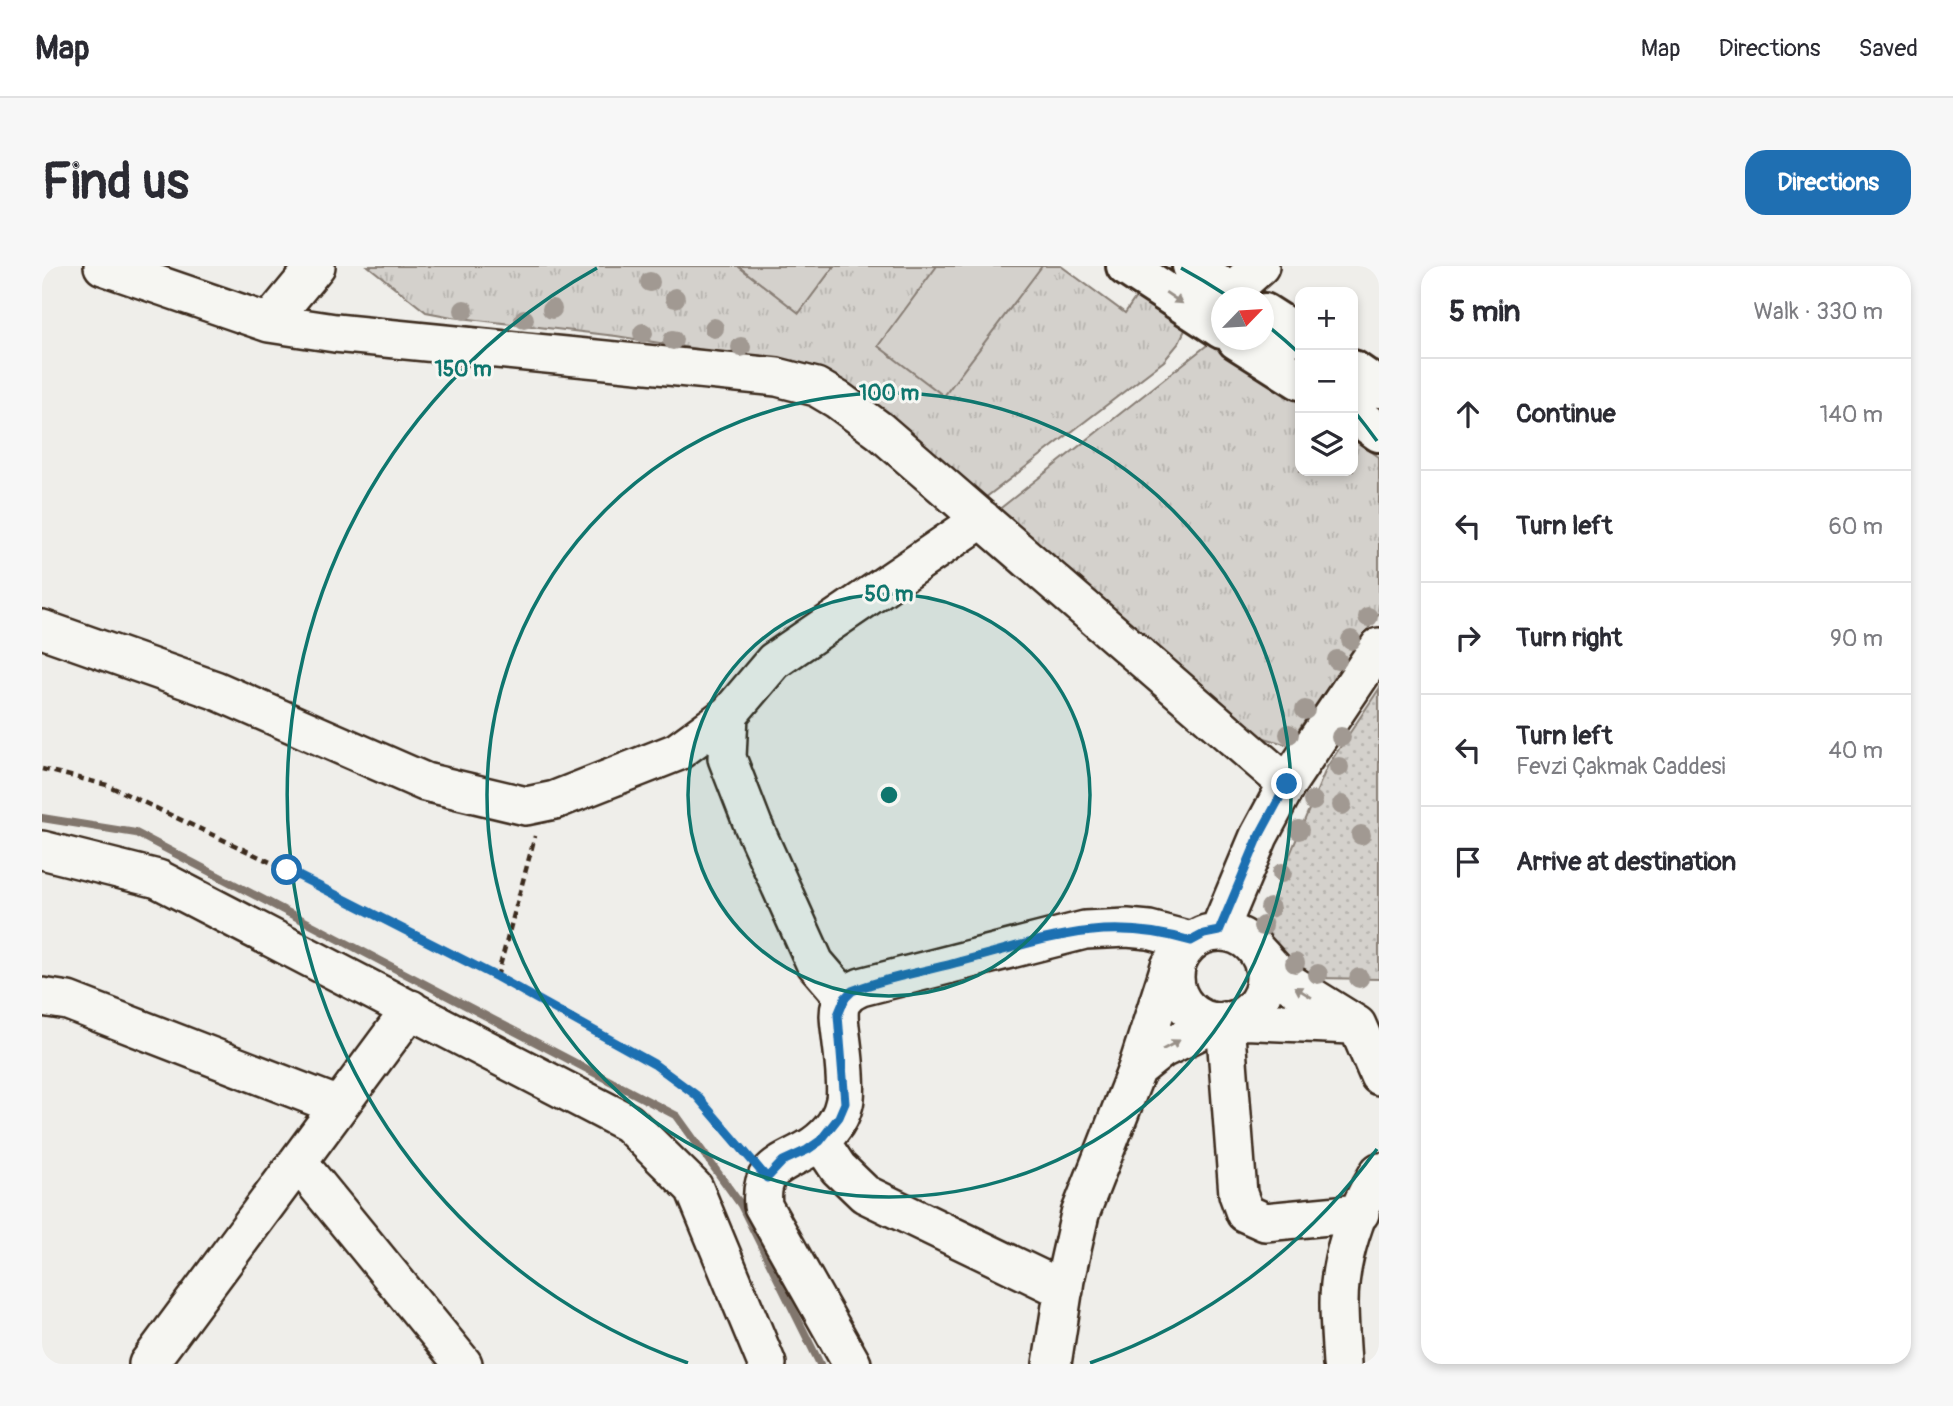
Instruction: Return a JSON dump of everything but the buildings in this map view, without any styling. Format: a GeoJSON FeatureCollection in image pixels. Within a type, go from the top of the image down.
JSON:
{"type":"FeatureCollection","features":[{"type":"Feature","properties":{"kind":"main road"},"geometry":{"type":"LineString","coordinates":[[1126,266],[1211,322]]}},
{"type":"Feature","properties":{"kind":"main road"},"geometry":{"type":"LineString","coordinates":[[1192,266],[1223,287]]}},
{"type":"Feature","properties":{"kind":"main road"},"geometry":{"type":"LineString","coordinates":[[1274,319],[1295,333]]}},
{"type":"Feature","properties":{"kind":"main road"},"geometry":{"type":"LineString","coordinates":[[1253,350],[1295,377]]}},
{"type":"Feature","properties":{"kind":"main road"},"geometry":{"type":"LineString","coordinates":[[1358,373],[1379,388]]}},
{"type":"Feature","properties":{"kind":"main road"},"geometry":{"type":"LineString","coordinates":[[1358,417],[1379,432]]}},
{"type":"Feature","properties":{"kind":"street"},"geometry":{"type":"LineString","coordinates":[[103,266],[269,323],[335,333],[778,377],[816,387],[880,430],[1287,784]]}},
{"type":"Feature","properties":{"kind":"street"},"geometry":{"type":"LineString","coordinates":[[269,323],[316,266]]}},
{"type":"Feature","properties":{"kind":"street"},"geometry":{"type":"LineString","coordinates":[[1242,287],[1260,266]]}},
{"type":"Feature","properties":{"kind":"street"},"geometry":{"type":"LineString","coordinates":[[42,629],[215,690],[425,782],[526,806],[586,789],[677,752],[729,714],[774,661],[982,519]]}},
{"type":"Feature","properties":{"kind":"street"},"geometry":{"type":"LineString","coordinates":[[1368,1026],[1270,1020],[1226,1021],[1196,1015],[1180,998],[1175,983],[1175,967],[1197,942],[1287,784],[1379,647]]}},
{"type":"Feature","properties":{"kind":"street"},"geometry":{"type":"LineString","coordinates":[[729,714],[727,758],[753,825],[815,963],[845,998]]}},
{"type":"Feature","properties":{"kind":"street"},"geometry":{"type":"LineString","coordinates":[[42,850],[158,879],[628,1123],[694,1188],[762,1362]]}},
{"type":"Feature","properties":{"kind":"street"},"geometry":{"type":"LineString","coordinates":[[852,1364],[763,1206],[767,1178],[783,1161],[820,1141],[831,1129],[845,1103],[838,1015],[845,998],[861,988],[1085,930],[1149,930],[1197,942]]}},
{"type":"Feature","properties":{"kind":"street"},"geometry":{"type":"LineString","coordinates":[[1052,1364],[1080,1214],[1137,1069],[1170,966],[1197,942],[1233,933],[1246,940],[1291,984],[1368,1026],[1379,1076]]}},
{"type":"Feature","properties":{"kind":"street"},"geometry":{"type":"LineString","coordinates":[[1137,1069],[1162,1049],[1247,1013],[1257,1003],[1265,976],[1263,962],[1256,950]]}},
{"type":"Feature","properties":{"kind":"street"},"geometry":{"type":"LineString","coordinates":[[42,997],[68,1001],[339,1106]]}},
{"type":"Feature","properties":{"kind":"street"},"geometry":{"type":"LineString","coordinates":[[148,1364],[411,1009]]}},
{"type":"Feature","properties":{"kind":"street"},"geometry":{"type":"LineString","coordinates":[[1226,1021],[1238,1194],[1245,1213],[1265,1222],[1360,1213]]}},
{"type":"Feature","properties":{"kind":"street"},"geometry":{"type":"LineString","coordinates":[[820,1141],[838,1168],[865,1194],[1064,1290]]}},
{"type":"Feature","properties":{"kind":"street"},"geometry":{"type":"LineString","coordinates":[[298,1162],[463,1364]]}},
{"type":"Feature","properties":{"kind":"street"},"geometry":{"type":"LineString","coordinates":[[1342,1364],[1340,1289],[1346,1254],[1360,1213],[1379,1172]]}},
{"type":"Feature","properties":{"kind":"path"},"geometry":{"type":"LineString","coordinates":[[42,769],[107,785],[287,870],[497,977],[654,1064],[696,1095],[767,1178]]}},
{"type":"Feature","properties":{"kind":"path"},"geometry":{"type":"LineString","coordinates":[[497,977],[544,802]]}},
{"type":"Feature","properties":{"kind":"green space"},"geometry":{"type":"Polygon","coordinates":[[[368,266],[738,266],[799,312],[834,266],[1061,266],[1125,313],[1138,294],[1186,328],[1178,344],[1164,361],[985,498],[827,375],[753,358],[616,336],[426,312],[368,266]]]}},
{"type":"Feature","properties":{"kind":"green space"},"geometry":{"type":"Polygon","coordinates":[[[738,266],[834,266],[799,313],[738,266]]]}},
{"type":"Feature","properties":{"kind":"green space"},"geometry":{"type":"Polygon","coordinates":[[[937,266],[1042,266],[944,396],[878,346],[937,266]]]}},
{"type":"Feature","properties":{"kind":"green space"},"geometry":{"type":"Polygon","coordinates":[[[1211,342],[1211,350],[1223,350],[1295,400],[1295,476],[1358,476],[1358,442],[1379,457],[1379,613],[1288,745],[1258,736],[997,511],[1211,342]]]}},
{"type":"Feature","properties":{"kind":"green space"},"geometry":{"type":"Polygon","coordinates":[[[1379,689],[1379,979],[1313,978],[1295,971],[1263,926],[1282,873],[1327,767],[1379,689]]]}},
{"type":"Feature","properties":{"kind":"waterway"},"geometry":{"type":"LineString","coordinates":[[42,818],[136,833],[677,1116],[741,1205],[820,1364]]}},
{"type":"Feature","properties":{"kind":"route"},"geometry":{"type":"LineString","coordinates":[[287,870],[497,977],[654,1064],[696,1095],[767,1178],[783,1161],[820,1141],[839,1117],[845,1103],[838,1015],[840,1006],[852,991],[1085,930],[1149,930],[1191,941],[1204,934],[1219,931],[1259,836],[1287,784]]}}]}
